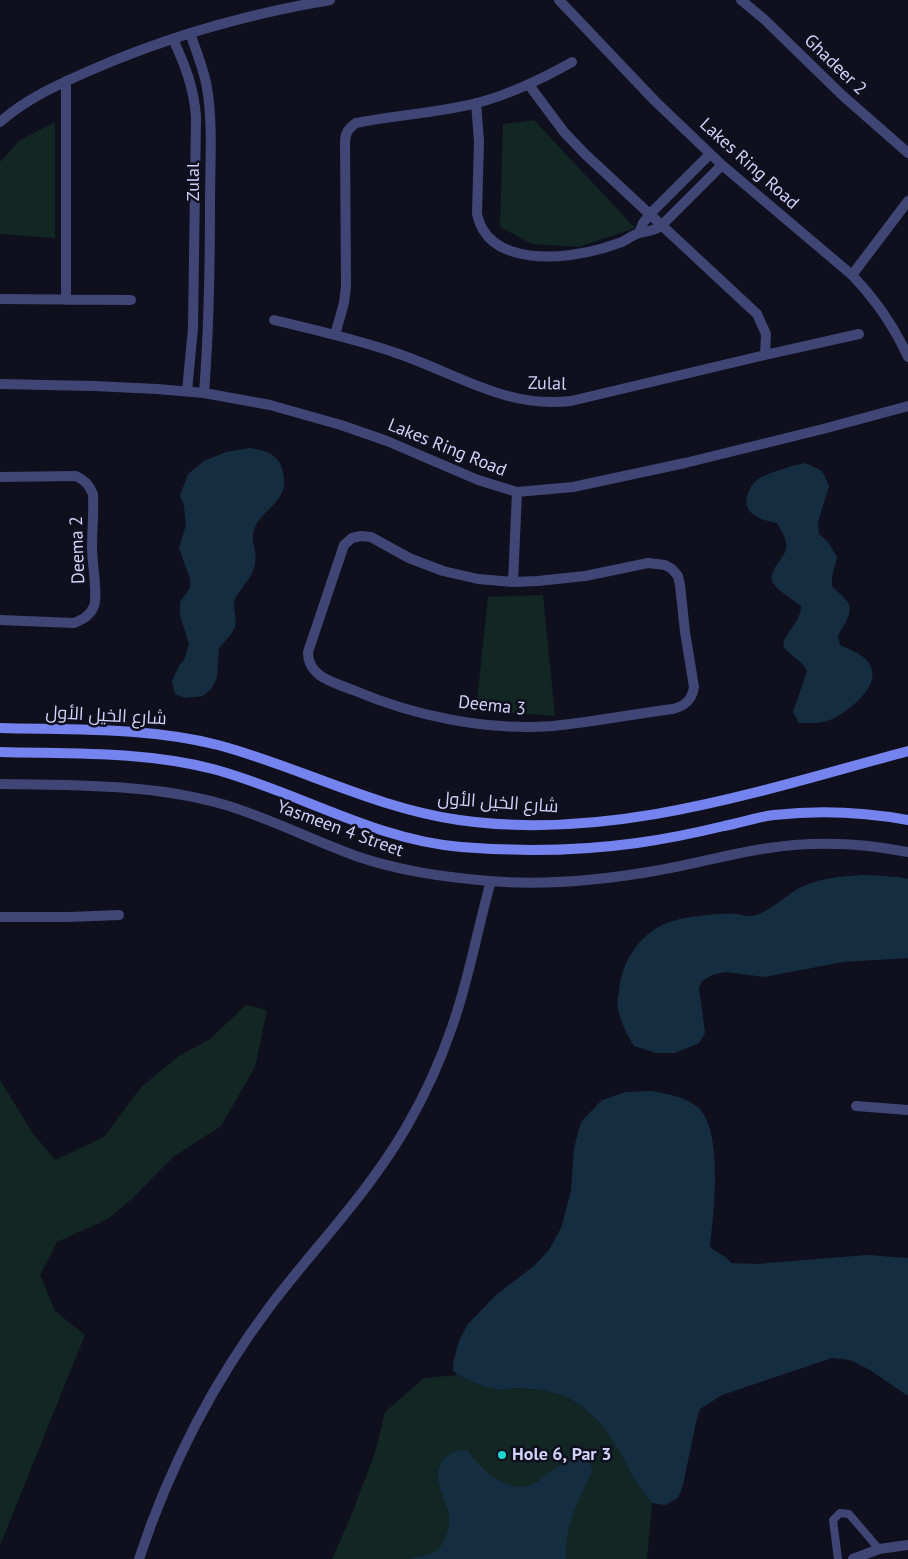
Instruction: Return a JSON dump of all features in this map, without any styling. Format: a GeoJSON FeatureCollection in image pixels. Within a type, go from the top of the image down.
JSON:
{"type":"FeatureCollection","features":[{"type":"Feature","properties":{"kind":"main road","name":"شارع الخيل الأول"},"geometry":{"type":"LineString","coordinates":[[0,728],[122,730],[168,735],[216,745],[267,759],[360,795],[409,810],[461,820],[530,824],[598,822],[667,813],[908,751]]}},
{"type":"Feature","properties":{"kind":"main road"},"geometry":{"type":"LineString","coordinates":[[0,752],[123,755],[160,759],[211,769],[260,783],[388,832],[422,841],[458,847],[529,850],[601,847],[671,837],[772,815],[812,812],[854,813],[908,820]]}},
{"type":"Feature","properties":{"kind":"street"},"geometry":{"type":"LineString","coordinates":[[0,122],[22,105],[66,81],[114,60],[173,38],[256,14],[330,0]]}},
{"type":"Feature","properties":{"kind":"street","name":"Lakes Ring Road"},"geometry":{"type":"LineString","coordinates":[[559,0],[655,101],[710,154],[852,275],[881,308],[894,328],[908,357]]}},
{"type":"Feature","properties":{"kind":"street","name":"Ghadeer 2"},"geometry":{"type":"LineString","coordinates":[[741,0],[765,20],[842,95],[908,153]]}},
{"type":"Feature","properties":{"kind":"street","name":"Zulal"},"geometry":{"type":"LineString","coordinates":[[190,33],[204,74],[209,110],[209,293],[204,393]]}},
{"type":"Feature","properties":{"kind":"street","name":"Zulal"},"geometry":{"type":"LineString","coordinates":[[173,38],[190,77],[196,117],[193,319],[187,392]]}},
{"type":"Feature","properties":{"kind":"street"},"geometry":{"type":"LineString","coordinates":[[335,335],[344,303],[346,286],[345,135],[349,128],[356,123],[476,103],[529,85],[572,62]]}},
{"type":"Feature","properties":{"kind":"street"},"geometry":{"type":"LineString","coordinates":[[66,81],[66,300]]}},
{"type":"Feature","properties":{"kind":"street"},"geometry":{"type":"LineString","coordinates":[[529,85],[564,132],[584,154],[757,314],[766,334],[765,355]]}},
{"type":"Feature","properties":{"kind":"street"},"geometry":{"type":"LineString","coordinates":[[476,103],[479,141],[477,214],[483,232],[491,241],[512,251],[536,256],[560,257],[602,248],[640,233],[651,231],[661,226],[722,165]]}},
{"type":"Feature","properties":{"kind":"street"},"geometry":{"type":"LineString","coordinates":[[640,233],[643,223],[650,214],[710,154]]}},
{"type":"Feature","properties":{"kind":"street"},"geometry":{"type":"LineString","coordinates":[[852,275],[908,201]]}},
{"type":"Feature","properties":{"kind":"street"},"geometry":{"type":"LineString","coordinates":[[0,299],[131,300]]}},
{"type":"Feature","properties":{"kind":"street","name":"Zulal"},"geometry":{"type":"LineString","coordinates":[[274,320],[403,355],[508,397],[540,403],[571,401],[859,334]]}},
{"type":"Feature","properties":{"kind":"street","name":"Lakes Ring Road"},"geometry":{"type":"LineString","coordinates":[[0,384],[128,387],[204,393],[270,405],[341,425],[387,441],[478,480],[518,492],[573,487],[685,463],[823,430],[908,406]]}},
{"type":"Feature","properties":{"kind":"street","name":"Deema 2"},"geometry":{"type":"LineString","coordinates":[[0,477],[76,476],[90,486],[93,494],[92,549],[96,596],[91,612],[86,618],[74,623],[0,620]]}},
{"type":"Feature","properties":{"kind":"street"},"geometry":{"type":"LineString","coordinates":[[513,582],[518,492]]}},
{"type":"Feature","properties":{"kind":"street","name":"Deema 3"},"geometry":{"type":"LineString","coordinates":[[361,536],[371,537],[409,558],[444,571],[478,579],[513,582],[585,576],[648,563],[665,565],[672,569],[678,576],[680,585],[684,632],[694,687],[689,700],[685,705],[673,709],[553,726],[492,725],[439,717],[404,708],[362,694],[316,674],[311,668],[308,660],[310,644],[328,596],[340,554],[344,545],[352,538],[361,536]]}},
{"type":"Feature","properties":{"kind":"street","name":"Yasmeen 4 Street"},"geometry":{"type":"LineString","coordinates":[[0,784],[131,789],[176,794],[221,804],[265,819],[358,856],[399,868],[448,877],[491,881],[547,882],[604,879],[770,848],[829,843],[882,847],[908,852]]}},
{"type":"Feature","properties":{"kind":"street"},"geometry":{"type":"LineString","coordinates":[[139,1559],[162,1495],[180,1455],[221,1378],[270,1306],[358,1198],[386,1159],[424,1095],[452,1026],[491,881]]}},
{"type":"Feature","properties":{"kind":"street"},"geometry":{"type":"LineString","coordinates":[[0,917],[119,915]]}},
{"type":"Feature","properties":{"kind":"street"},"geometry":{"type":"LineString","coordinates":[[856,1106],[908,1110]]}},
{"type":"Feature","properties":{"kind":"street"},"geometry":{"type":"LineString","coordinates":[[853,1559],[878,1549],[908,1544]]}},
{"type":"Feature","properties":{"kind":"lane"},"geometry":{"type":"LineString","coordinates":[[838,1559],[833,1520],[840,1513],[849,1514],[878,1549]]}},
{"type":"Feature","properties":{"kind":"green space"},"geometry":{"type":"Polygon","coordinates":[[[534,120],[635,228],[579,247],[532,244],[500,227],[503,124],[534,120]]]}},
{"type":"Feature","properties":{"kind":"green space"},"geometry":{"type":"Polygon","coordinates":[[[55,122],[55,238],[0,234],[0,162],[19,141],[55,122]]]}},
{"type":"Feature","properties":{"kind":"green space"},"geometry":{"type":"Polygon","coordinates":[[[543,595],[555,716],[476,710],[488,597],[543,595]]]}},
{"type":"Feature","properties":{"kind":"green space"},"geometry":{"type":"Polygon","coordinates":[[[246,1005],[267,1010],[255,1067],[221,1126],[173,1157],[133,1198],[108,1219],[57,1242],[40,1275],[55,1311],[85,1335],[0,1545],[0,1080],[32,1132],[55,1160],[104,1137],[141,1087],[179,1056],[210,1039],[246,1005]]]}},
{"type":"Feature","properties":{"kind":"green space"},"geometry":{"type":"Polygon","coordinates":[[[457,1375],[499,1390],[518,1388],[543,1390],[565,1396],[583,1407],[602,1425],[620,1452],[633,1478],[652,1503],[647,1559],[332,1559],[375,1453],[385,1412],[424,1378],[457,1375]]]}},
{"type":"Feature","properties":{"kind":"water"},"geometry":{"type":"Polygon","coordinates":[[[249,448],[263,451],[277,459],[283,471],[284,487],[278,500],[263,515],[253,532],[256,559],[254,569],[235,600],[235,627],[219,648],[217,678],[211,689],[203,696],[185,698],[175,694],[172,681],[184,660],[189,644],[180,615],[180,602],[190,588],[190,579],[179,548],[186,525],[184,506],[180,496],[188,474],[204,461],[226,452],[249,448]]]}},
{"type":"Feature","properties":{"kind":"water"},"geometry":{"type":"Polygon","coordinates":[[[805,463],[822,471],[829,486],[818,522],[819,534],[828,542],[837,557],[832,577],[832,586],[846,600],[850,609],[848,618],[838,636],[840,645],[863,657],[872,670],[870,685],[851,707],[836,717],[815,723],[799,723],[793,712],[807,671],[783,646],[787,635],[799,617],[801,606],[780,590],[772,580],[773,571],[785,553],[785,539],[777,523],[755,516],[748,508],[746,502],[750,489],[757,480],[774,472],[805,463]]]}},
{"type":"Feature","properties":{"kind":"water"},"geometry":{"type":"Polygon","coordinates":[[[864,875],[908,879],[908,958],[843,962],[764,977],[726,972],[712,975],[702,981],[699,988],[705,1033],[699,1043],[675,1053],[656,1053],[634,1046],[620,1018],[618,996],[628,959],[642,940],[651,932],[672,921],[704,915],[757,915],[801,887],[816,881],[864,875]]]}},
{"type":"Feature","properties":{"kind":"water"},"geometry":{"type":"Polygon","coordinates":[[[652,1091],[686,1100],[696,1106],[705,1116],[711,1132],[715,1172],[710,1246],[731,1263],[756,1264],[867,1255],[908,1258],[908,1396],[870,1370],[850,1360],[832,1358],[722,1395],[700,1409],[683,1485],[678,1498],[665,1505],[652,1503],[633,1478],[620,1452],[602,1425],[583,1407],[565,1396],[543,1390],[518,1388],[499,1390],[481,1385],[457,1375],[453,1370],[459,1341],[468,1324],[496,1295],[535,1265],[549,1250],[561,1228],[571,1191],[574,1148],[581,1122],[602,1100],[626,1092],[652,1091]]]}},
{"type":"Feature","properties":{"kind":"water"},"geometry":{"type":"Polygon","coordinates":[[[467,1450],[494,1478],[512,1486],[532,1485],[558,1466],[569,1461],[579,1459],[590,1463],[592,1472],[578,1503],[567,1536],[566,1559],[408,1559],[431,1554],[443,1542],[447,1532],[449,1516],[438,1473],[445,1458],[457,1451],[467,1450]]]}},
{"type":"Feature","properties":{"kind":"place","name":"Hole 6, Par 3"},"geometry":{"type":"Point","coordinates":[502,1455]}}]}
